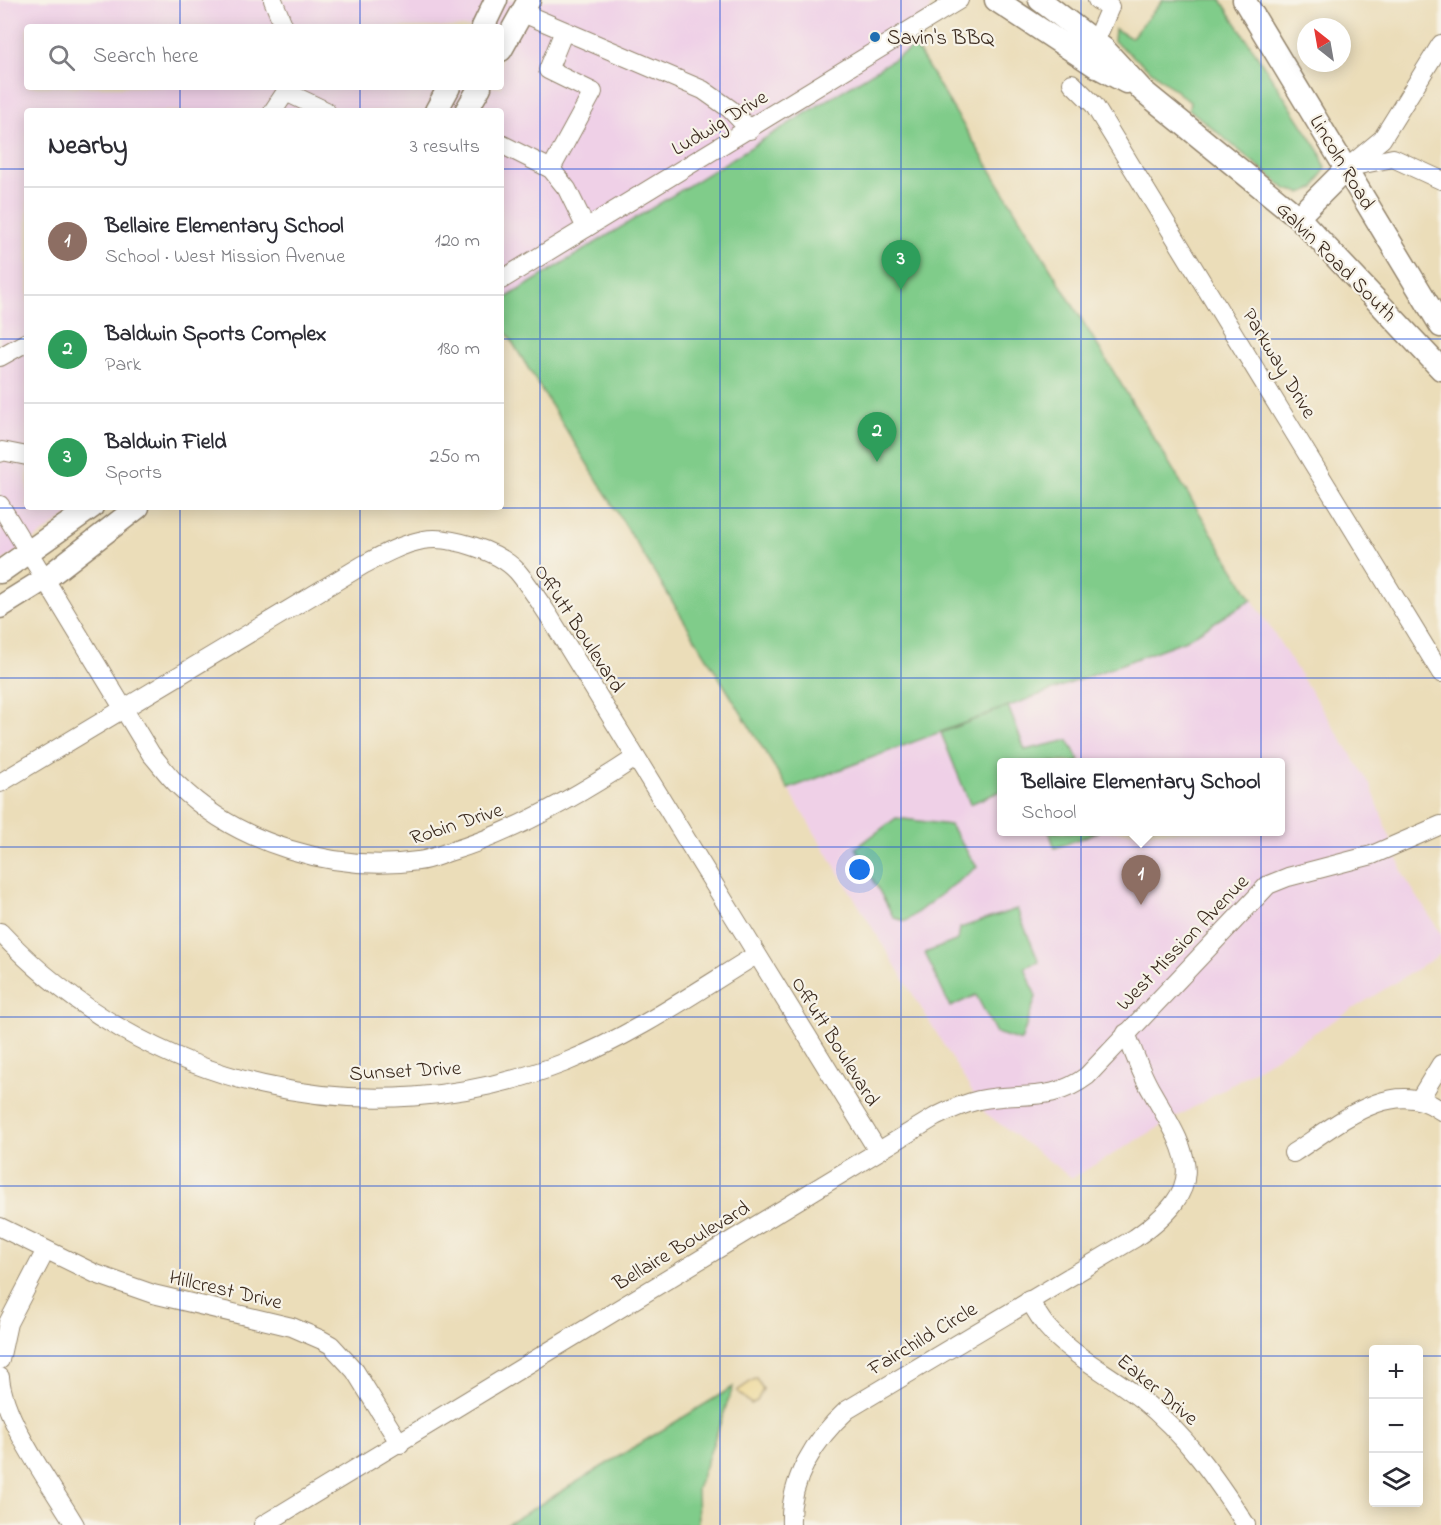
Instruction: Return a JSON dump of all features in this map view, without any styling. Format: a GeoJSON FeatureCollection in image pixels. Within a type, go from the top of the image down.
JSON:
{"type":"FeatureCollection","features":[{"type":"Feature","properties":{"kind":"main road"},"geometry":{"type":"LineString","coordinates":[[484,24],[496,0]]}},
{"type":"Feature","properties":{"kind":"main road","name":"Galvin Road South"},"geometry":{"type":"LineString","coordinates":[[996,0],[1096,66],[1143,91]]}},
{"type":"Feature","properties":{"kind":"main road","name":"Galvin Road South"},"geometry":{"type":"LineString","coordinates":[[1040,0],[1095,42],[1143,91],[1298,217],[1441,369]]}},
{"type":"Feature","properties":{"kind":"main road","name":"Lincoln Road"},"geometry":{"type":"LineString","coordinates":[[1244,0],[1441,326]]}},
{"type":"Feature","properties":{"kind":"main road"},"geometry":{"type":"LineString","coordinates":[[504,45],[526,6]]}},
{"type":"Feature","properties":{"kind":"main road"},"geometry":{"type":"LineString","coordinates":[[438,108],[448,90]]}},
{"type":"Feature","properties":{"kind":"main road"},"geometry":{"type":"LineString","coordinates":[[468,108],[478,90]]}},
{"type":"Feature","properties":{"kind":"main road"},"geometry":{"type":"LineString","coordinates":[[1298,217],[1347,168]]}},
{"type":"Feature","properties":{"kind":"main road"},"geometry":{"type":"LineString","coordinates":[[0,572],[88,510]]}},
{"type":"Feature","properties":{"kind":"main road"},"geometry":{"type":"LineString","coordinates":[[0,607],[45,579],[134,510]]}},
{"type":"Feature","properties":{"kind":"street"},"geometry":{"type":"LineString","coordinates":[[273,0],[283,24]]}},
{"type":"Feature","properties":{"kind":"street","name":"Ludwig Drive"},"geometry":{"type":"LineString","coordinates":[[504,278],[750,130],[959,0]]}},
{"type":"Feature","properties":{"kind":"street"},"geometry":{"type":"LineString","coordinates":[[1095,42],[1110,7],[1096,0]]}},
{"type":"Feature","properties":{"kind":"street"},"geometry":{"type":"LineString","coordinates":[[526,6],[564,31],[703,90],[729,109],[750,130]]}},
{"type":"Feature","properties":{"kind":"street"},"geometry":{"type":"LineString","coordinates":[[551,169],[593,92],[548,70],[564,31]]}},
{"type":"Feature","properties":{"kind":"street"},"geometry":{"type":"LineString","coordinates":[[1347,168],[1382,139],[1441,44]]}},
{"type":"Feature","properties":{"kind":"street","name":"Parkway Drive"},"geometry":{"type":"LineString","coordinates":[[1072,83],[1094,105],[1441,673]]}},
{"type":"Feature","properties":{"kind":"street"},"geometry":{"type":"LineString","coordinates":[[275,108],[287,90]]}},
{"type":"Feature","properties":{"kind":"street"},"geometry":{"type":"LineString","coordinates":[[290,90],[321,108]]}},
{"type":"Feature","properties":{"kind":"street"},"geometry":{"type":"LineString","coordinates":[[1377,143],[1393,158],[1441,180]]}},
{"type":"Feature","properties":{"kind":"street"},"geometry":{"type":"LineString","coordinates":[[504,146],[551,169],[567,189],[586,228]]}},
{"type":"Feature","properties":{"kind":"street"},"geometry":{"type":"LineString","coordinates":[[1347,168],[1393,158]]}},
{"type":"Feature","properties":{"kind":"street"},"geometry":{"type":"LineString","coordinates":[[0,357],[24,344]]}},
{"type":"Feature","properties":{"kind":"street"},"geometry":{"type":"LineString","coordinates":[[0,453],[2,451],[24,455]]}},
{"type":"Feature","properties":{"kind":"street","name":"Robin Drive"},"geometry":{"type":"LineString","coordinates":[[0,505],[152,754],[178,785],[213,813],[255,836],[317,858],[371,863],[419,861],[474,845],[511,830],[635,758]]}},
{"type":"Feature","properties":{"kind":"street","name":"Offutt Boulevard"},"geometry":{"type":"LineString","coordinates":[[0,783],[363,565],[393,550],[425,539],[488,550],[516,570],[549,616],[878,1151]]}},
{"type":"Feature","properties":{"kind":"street","name":"West Mission Avenue"},"geometry":{"type":"LineString","coordinates":[[1126,1033],[1268,885],[1288,877],[1372,855],[1441,825]]}},
{"type":"Feature","properties":{"kind":"street","name":"Sunset Drive"},"geometry":{"type":"LineString","coordinates":[[0,932],[25,959],[95,1014],[148,1046],[242,1081],[297,1092],[362,1099],[425,1096],[483,1087],[567,1061],[643,1024],[756,955]]}},
{"type":"Feature","properties":{"kind":"street","name":"Bellaire Boulevard"},"geometry":{"type":"LineString","coordinates":[[263,1525],[400,1444],[878,1151],[960,1105],[1005,1096],[1040,1096],[1058,1093],[1087,1076],[1126,1033]]}},
{"type":"Feature","properties":{"kind":"street","name":"Fairchild Circle"},"geometry":{"type":"LineString","coordinates":[[791,1525],[797,1483],[809,1456],[828,1427],[847,1410],[1136,1238],[1155,1224],[1174,1205],[1183,1188],[1186,1155],[1181,1141],[1150,1089],[1126,1033]]}},
{"type":"Feature","properties":{"kind":"street"},"geometry":{"type":"LineString","coordinates":[[1419,1100],[1441,1064]]}},
{"type":"Feature","properties":{"kind":"street"},"geometry":{"type":"LineString","coordinates":[[1293,1153],[1369,1106],[1392,1098],[1419,1100],[1441,1111]]}},
{"type":"Feature","properties":{"kind":"street","name":"Hillcrest Drive"},"geometry":{"type":"LineString","coordinates":[[0,1227],[96,1274],[153,1294],[292,1327],[322,1340],[337,1351],[355,1371],[400,1444]]}},
{"type":"Feature","properties":{"kind":"street"},"geometry":{"type":"LineString","coordinates":[[0,1360],[8,1323],[46,1250]]}},
{"type":"Feature","properties":{"kind":"street","name":"Eaker Drive"},"geometry":{"type":"LineString","coordinates":[[1029,1300],[1046,1326],[1072,1351],[1141,1399],[1185,1438],[1216,1479],[1246,1525]]}},
{"type":"Feature","properties":{"kind":"street"},"geometry":{"type":"LineString","coordinates":[[0,1377],[7,1426],[75,1525]]}},
{"type":"Feature","properties":{"kind":"shaded area"},"geometry":{"type":"Polygon","coordinates":[[[0,0],[933,0],[915,46],[504,299],[504,108],[24,108],[24,510],[76,510],[0,563],[0,0]]]}},
{"type":"Feature","properties":{"kind":"shaded area"},"geometry":{"type":"Polygon","coordinates":[[[1252,599],[1371,786],[1404,876],[1441,934],[1441,954],[1211,1097],[1072,1178],[985,1113],[788,789],[1186,640],[1252,599]]]}},
{"type":"Feature","properties":{"kind":"green space"},"geometry":{"type":"Polygon","coordinates":[[[1163,0],[1221,0],[1320,152],[1325,168],[1315,188],[1301,193],[1286,189],[1189,109],[1190,102],[1114,41],[1115,29],[1131,38],[1163,0]]]}},
{"type":"Feature","properties":{"kind":"green space"},"geometry":{"type":"Polygon","coordinates":[[[915,46],[1252,599],[1186,640],[788,789],[504,329],[504,299],[915,46]]]}},
{"type":"Feature","properties":{"kind":"green space"},"geometry":{"type":"Polygon","coordinates":[[[1008,706],[1025,750],[1068,740],[1078,758],[997,758],[997,793],[970,804],[941,733],[1008,706]]]}},
{"type":"Feature","properties":{"kind":"green space"},"geometry":{"type":"Polygon","coordinates":[[[896,818],[950,825],[977,867],[906,921],[894,918],[856,848],[896,818]]]}},
{"type":"Feature","properties":{"kind":"green space"},"geometry":{"type":"Polygon","coordinates":[[[1050,836],[1087,836],[1055,848],[1050,836]]]}},
{"type":"Feature","properties":{"kind":"green space"},"geometry":{"type":"Polygon","coordinates":[[[1017,909],[1039,962],[1025,967],[1036,997],[1021,1041],[996,1033],[976,995],[950,1007],[925,953],[958,940],[960,928],[1017,909]]]}},
{"type":"Feature","properties":{"kind":"green space"},"geometry":{"type":"Polygon","coordinates":[[[733,1387],[697,1489],[698,1525],[506,1525],[733,1387]]]}},
{"type":"Feature","properties":{"kind":"sand"},"geometry":{"type":"Polygon","coordinates":[[[756,1378],[763,1389],[757,1401],[751,1404],[737,1391],[756,1378]]]}},
{"type":"Feature","properties":{"kind":"place","name":"Savin's BBQ"},"geometry":{"type":"Point","coordinates":[875,37]}},
{"type":"Feature","properties":{"kind":"place","name":"Baldwin Field"},"geometry":{"type":"Point","coordinates":[901,290]}},
{"type":"Feature","properties":{"kind":"place","name":"Baldwin Sports Complex"},"geometry":{"type":"Point","coordinates":[877,462]}},
{"type":"Feature","properties":{"kind":"place","name":"Bellaire Elementary School"},"geometry":{"type":"Point","coordinates":[1141,905]}}]}
